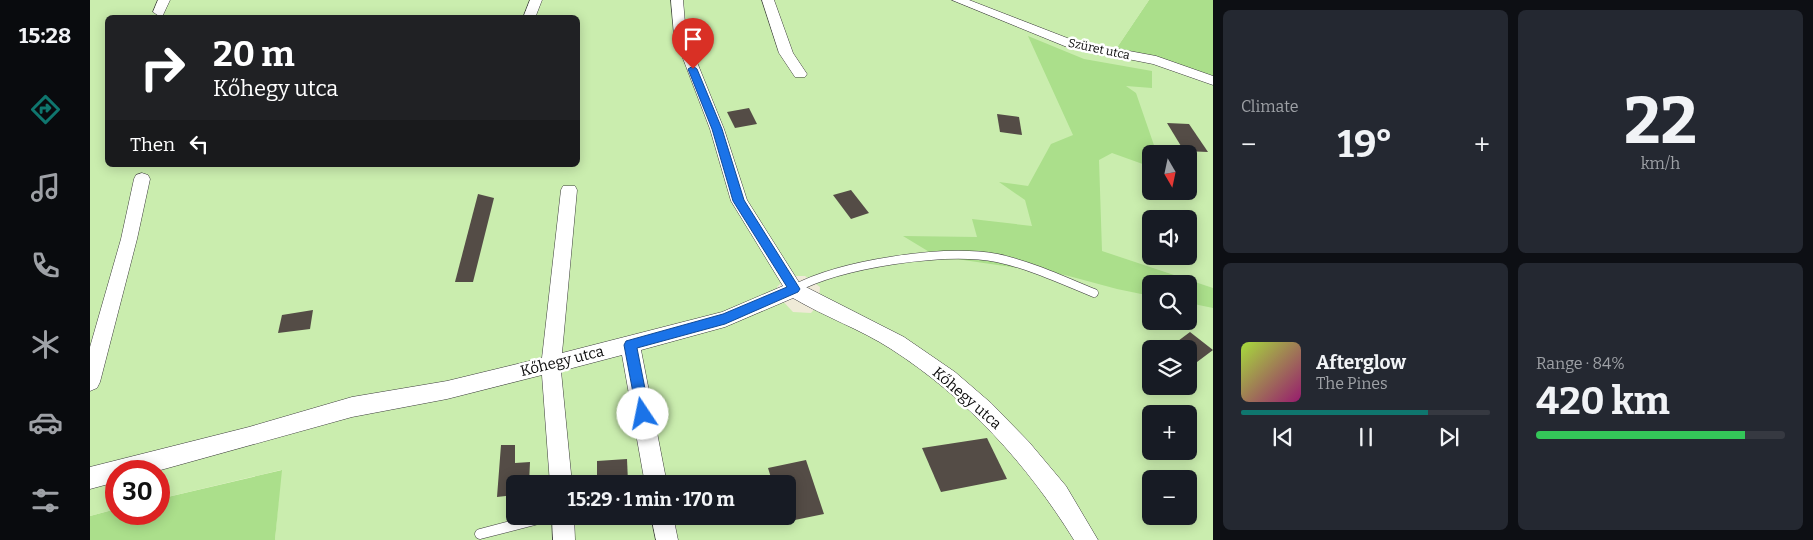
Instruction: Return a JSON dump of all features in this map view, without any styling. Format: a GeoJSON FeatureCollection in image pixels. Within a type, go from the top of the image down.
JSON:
{"type":"FeatureCollection","features":[{"type":"Feature","properties":{"kind":"street"},"geometry":{"type":"LineString","coordinates":[[530,15],[536,0]]}},
{"type":"Feature","properties":{"kind":"street"},"geometry":{"type":"LineString","coordinates":[[677,0],[680,35],[717,129],[739,201],[794,289]]}},
{"type":"Feature","properties":{"kind":"street"},"geometry":{"type":"LineString","coordinates":[[768,0],[786,53],[800,74]]}},
{"type":"Feature","properties":{"kind":"street","name":"Szüret utca"},"geometry":{"type":"LineString","coordinates":[[958,0],[1072,44],[1156,60],[1213,81]]}},
{"type":"Feature","properties":{"kind":"street"},"geometry":{"type":"LineString","coordinates":[[90,382],[129,239],[142,179]]}},
{"type":"Feature","properties":{"kind":"street"},"geometry":{"type":"LineString","coordinates":[[560,475],[551,364],[569,190]]}},
{"type":"Feature","properties":{"kind":"street","name":"Kőhegy utca"},"geometry":{"type":"LineString","coordinates":[[90,478],[249,437],[352,407],[447,390],[630,345],[725,319],[794,289],[819,304],[865,325],[897,343],[948,378],[984,410],[1022,449],[1058,494],[1087,540]]}},
{"type":"Feature","properties":{"kind":"street"},"geometry":{"type":"LineString","coordinates":[[630,345],[654,475]]}},
{"type":"Feature","properties":{"kind":"street"},"geometry":{"type":"LineString","coordinates":[[563,525],[564,540]]}},
{"type":"Feature","properties":{"kind":"street"},"geometry":{"type":"LineString","coordinates":[[664,525],[667,540]]}},
{"type":"Feature","properties":{"kind":"lane"},"geometry":{"type":"LineString","coordinates":[[794,289],[811,280],[902,259],[949,256],[992,258],[1016,263],[1094,293]]}},
{"type":"Feature","properties":{"kind":"lane"},"geometry":{"type":"LineString","coordinates":[[480,534],[515,525]]}},
{"type":"Feature","properties":{"kind":"green space"},"geometry":{"type":"Polygon","coordinates":[[[90,0],[1149,0],[1116,49],[1213,85],[1213,540],[275,540],[281,470],[170,496],[170,460],[105,460],[105,512],[90,516],[90,0]]]}},
{"type":"Feature","properties":{"kind":"green space"},"geometry":{"type":"Polygon","coordinates":[[[1149,0],[1213,0],[1213,85],[1116,49],[1149,0]]]}},
{"type":"Feature","properties":{"kind":"green space"},"geometry":{"type":"Polygon","coordinates":[[[1028,36],[1084,59],[1152,71],[1152,88],[1126,86],[1136,93],[1154,145],[1142,145],[1142,164],[1112,153],[1099,160],[1102,251],[1174,275],[1142,275],[1142,294],[1065,275],[936,256],[903,236],[977,237],[972,219],[1032,226],[1025,200],[999,182],[1028,186],[1051,144],[1073,135],[1028,36]]]}},
{"type":"Feature","properties":{"kind":"green space"},"geometry":{"type":"Polygon","coordinates":[[[1197,283],[1213,288],[1213,308],[1197,305],[1197,283]]]}},
{"type":"Feature","properties":{"kind":"green space"},"geometry":{"type":"Polygon","coordinates":[[[282,470],[275,540],[90,540],[90,516],[105,512],[105,525],[170,525],[170,496],[282,470]]]}},
{"type":"Feature","properties":{"kind":"shaded area"},"geometry":{"type":"Polygon","coordinates":[[[788,276],[805,276],[820,287],[819,304],[811,313],[793,312],[778,296],[777,287],[788,276]]]}},
{"type":"Feature","properties":{"kind":"building"},"geometry":{"type":"Polygon","coordinates":[[[749,108],[757,124],[735,128],[727,112],[749,108]]]}},
{"type":"Feature","properties":{"kind":"building"},"geometry":{"type":"Polygon","coordinates":[[[997,114],[1019,117],[1022,135],[1000,132],[997,114]]]}},
{"type":"Feature","properties":{"kind":"building"},"geometry":{"type":"Polygon","coordinates":[[[1167,123],[1189,124],[1208,152],[1198,152],[1198,145],[1180,145],[1167,123]]]}},
{"type":"Feature","properties":{"kind":"building"},"geometry":{"type":"Polygon","coordinates":[[[851,190],[869,213],[851,219],[833,195],[851,190]]]}},
{"type":"Feature","properties":{"kind":"building"},"geometry":{"type":"Polygon","coordinates":[[[478,194],[494,198],[473,282],[455,282],[478,194]]]}},
{"type":"Feature","properties":{"kind":"building"},"geometry":{"type":"Polygon","coordinates":[[[313,310],[310,329],[278,333],[282,315],[313,310]]]}},
{"type":"Feature","properties":{"kind":"building"},"geometry":{"type":"Polygon","coordinates":[[[1190,332],[1213,350],[1197,362],[1197,340],[1179,340],[1190,332]]]}},
{"type":"Feature","properties":{"kind":"building"},"geometry":{"type":"Polygon","coordinates":[[[987,438],[1007,479],[941,492],[922,448],[987,438]]]}},
{"type":"Feature","properties":{"kind":"building"},"geometry":{"type":"Polygon","coordinates":[[[501,445],[515,445],[515,463],[530,462],[529,475],[506,475],[506,496],[497,497],[501,445]]]}},
{"type":"Feature","properties":{"kind":"building"},"geometry":{"type":"Polygon","coordinates":[[[627,459],[628,475],[597,475],[597,461],[627,459]]]}},
{"type":"Feature","properties":{"kind":"building"},"geometry":{"type":"Polygon","coordinates":[[[806,460],[824,514],[796,520],[796,475],[770,475],[768,468],[806,460]]]}},
{"type":"Feature","properties":{"kind":"route"},"geometry":{"type":"LineString","coordinates":[[643,414],[630,345],[725,319],[794,289],[788,276],[749,220],[739,201],[717,129],[693,69]]}}]}
